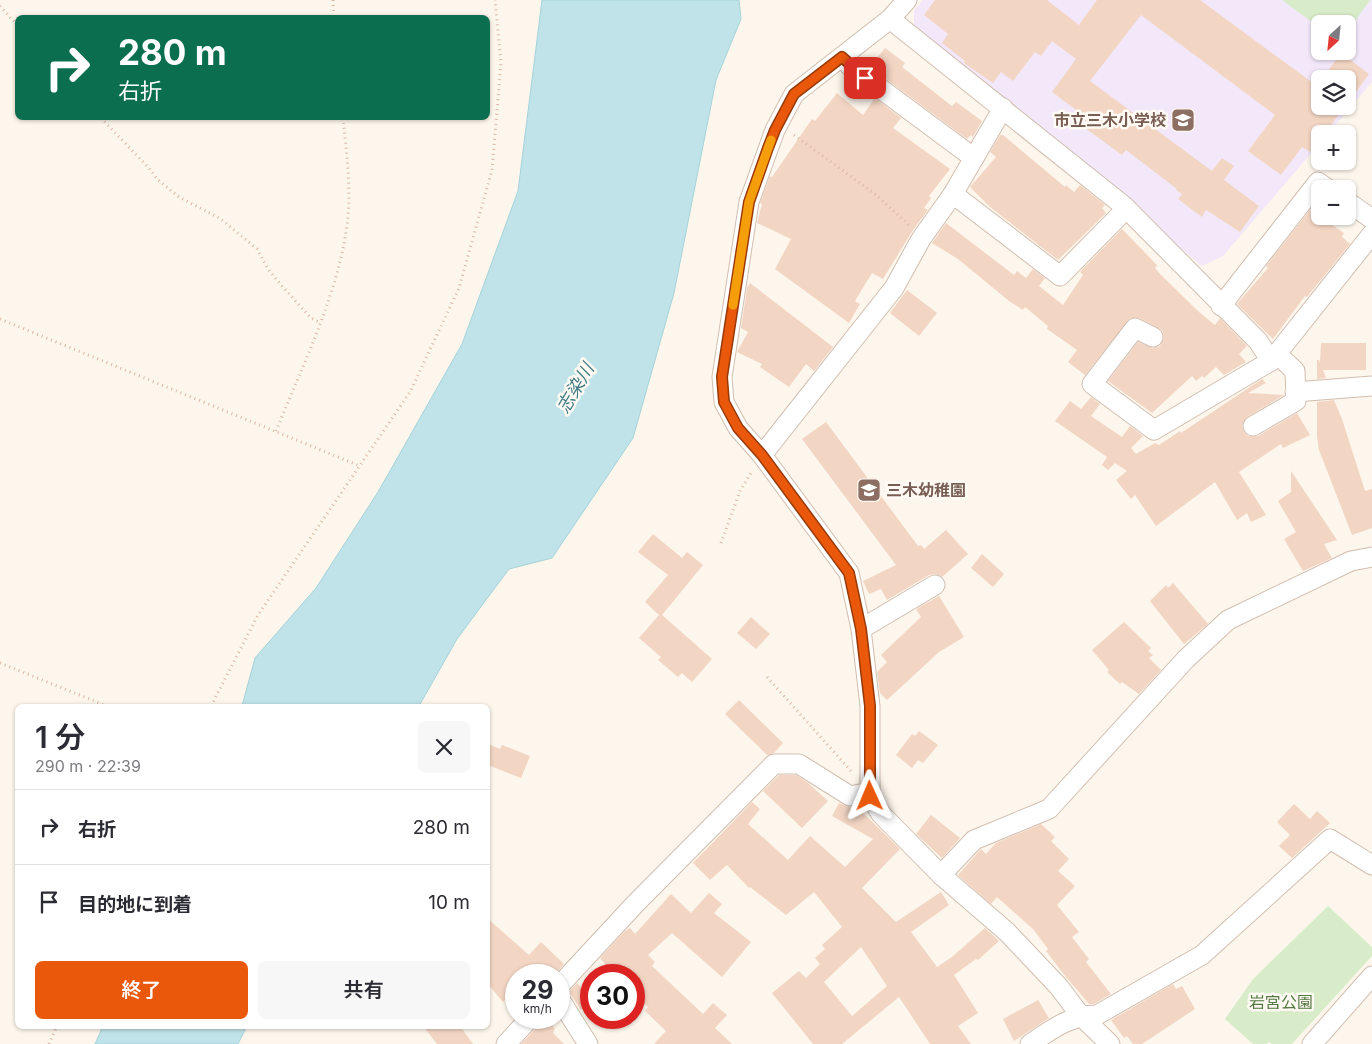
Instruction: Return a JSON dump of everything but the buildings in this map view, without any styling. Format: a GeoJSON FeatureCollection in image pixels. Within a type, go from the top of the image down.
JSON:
{"type":"FeatureCollection","features":[{"type":"Feature","properties":{"kind":"street"},"geometry":{"type":"LineString","coordinates":[[908,0],[890,19],[794,94],[776,127],[749,202],[722,377],[724,402],[738,428],[762,455],[849,573],[861,629],[870,706],[870,792],[880,814],[941,875],[1007,932],[1059,987],[1080,1015],[1110,1044]]}},
{"type":"Feature","properties":{"kind":"street"},"geometry":{"type":"LineString","coordinates":[[890,19],[1004,108],[1126,208],[1274,358],[1295,371],[1296,401],[1253,426]]}},
{"type":"Feature","properties":{"kind":"street"},"geometry":{"type":"LineString","coordinates":[[842,57],[850,66],[974,158]]}},
{"type":"Feature","properties":{"kind":"street"},"geometry":{"type":"LineString","coordinates":[[762,455],[894,288],[924,235],[953,194],[1004,108]]}},
{"type":"Feature","properties":{"kind":"street"},"geometry":{"type":"LineString","coordinates":[[1221,306],[1311,191]]}},
{"type":"Feature","properties":{"kind":"street"},"geometry":{"type":"LineString","coordinates":[[953,194],[1060,276],[1126,208]]}},
{"type":"Feature","properties":{"kind":"street"},"geometry":{"type":"LineString","coordinates":[[1356,208],[1372,219]]}},
{"type":"Feature","properties":{"kind":"street"},"geometry":{"type":"LineString","coordinates":[[1153,337],[1135,328],[1092,384],[1154,430],[1274,358],[1372,234]]}},
{"type":"Feature","properties":{"kind":"street"},"geometry":{"type":"LineString","coordinates":[[1295,392],[1372,386]]}},
{"type":"Feature","properties":{"kind":"street"},"geometry":{"type":"LineString","coordinates":[[941,875],[974,840],[1049,809],[1186,659],[1228,620],[1351,561],[1372,557]]}},
{"type":"Feature","properties":{"kind":"street"},"geometry":{"type":"LineString","coordinates":[[861,629],[935,585]]}},
{"type":"Feature","properties":{"kind":"street"},"geometry":{"type":"LineString","coordinates":[[570,974],[636,902],[774,764],[799,764],[850,796],[870,792]]}},
{"type":"Feature","properties":{"kind":"street"},"geometry":{"type":"LineString","coordinates":[[1030,1044],[1055,1027],[1080,1015],[1097,1015],[1202,956],[1330,839],[1372,865]]}},
{"type":"Feature","properties":{"kind":"street"},"geometry":{"type":"LineString","coordinates":[[1312,1044],[1372,976]]}},
{"type":"Feature","properties":{"kind":"street"},"geometry":{"type":"LineString","coordinates":[[570,1015],[588,1044]]}},
{"type":"Feature","properties":{"kind":"street"},"geometry":{"type":"LineString","coordinates":[[506,1044],[520,1029]]}},
{"type":"Feature","properties":{"kind":"path"},"geometry":{"type":"LineString","coordinates":[[333,0],[334,15]]}},
{"type":"Feature","properties":{"kind":"path"},"geometry":{"type":"LineString","coordinates":[[212,704],[258,615],[410,392],[461,279],[492,170],[501,63],[495,0]]}},
{"type":"Feature","properties":{"kind":"path"},"geometry":{"type":"LineString","coordinates":[[0,6],[15,23]]}},
{"type":"Feature","properties":{"kind":"path"},"geometry":{"type":"LineString","coordinates":[[103,120],[148,166],[158,180],[179,197],[221,219],[257,249],[268,269],[282,286],[311,318],[320,323]]}},
{"type":"Feature","properties":{"kind":"path"},"geometry":{"type":"LineString","coordinates":[[276,431],[320,323],[341,254],[349,202],[343,120]]}},
{"type":"Feature","properties":{"kind":"path"},"geometry":{"type":"LineString","coordinates":[[776,127],[797,137],[875,194],[908,224],[924,235]]}},
{"type":"Feature","properties":{"kind":"path"},"geometry":{"type":"LineString","coordinates":[[0,319],[360,466]]}},
{"type":"Feature","properties":{"kind":"path"},"geometry":{"type":"LineString","coordinates":[[721,544],[740,491],[762,455]]}},
{"type":"Feature","properties":{"kind":"path"},"geometry":{"type":"LineString","coordinates":[[0,663],[102,704]]}},
{"type":"Feature","properties":{"kind":"path"},"geometry":{"type":"LineString","coordinates":[[767,677],[870,792]]}},
{"type":"Feature","properties":{"kind":"path"},"geometry":{"type":"LineString","coordinates":[[49,1044],[56,1029]]}},
{"type":"Feature","properties":{"kind":"shaded area","name":"市立三木小学校"},"geometry":{"type":"Polygon","coordinates":[[[923,0],[1372,0],[1372,82],[1356,101],[1356,70],[1311,70],[1311,115],[1344,115],[1336,125],[1311,125],[1311,153],[1223,256],[1202,266],[914,27],[914,10],[923,0]]]}},
{"type":"Feature","properties":{"kind":"green space"},"geometry":{"type":"Polygon","coordinates":[[[1282,0],[1370,0],[1356,20],[1356,15],[1311,15],[1311,21],[1282,0]]]}},
{"type":"Feature","properties":{"kind":"green space","name":"岩宮公園"},"geometry":{"type":"Polygon","coordinates":[[[1328,906],[1372,947],[1372,956],[1292,1044],[1272,1044],[1269,1042],[1267,1044],[1253,1044],[1225,1019],[1253,979],[1328,906]]]}},
{"type":"Feature","properties":{"kind":"water","name":"志染川"},"geometry":{"type":"Polygon","coordinates":[[[542,0],[739,0],[741,19],[716,80],[674,293],[633,438],[552,558],[509,569],[457,639],[420,704],[243,704],[255,658],[316,588],[378,492],[462,344],[518,191],[542,0]]]}},
{"type":"Feature","properties":{"kind":"water"},"geometry":{"type":"Polygon","coordinates":[[[102,1029],[246,1029],[238,1044],[95,1044],[102,1029]]]}},
{"type":"Feature","properties":{"kind":"slow traffic"},"geometry":{"type":"LineString","coordinates":[[733,305],[749,202],[771,140]]}},
{"type":"Feature","properties":{"kind":"place","name":"市立三木小学校"},"geometry":{"type":"Point","coordinates":[1183,120]}},
{"type":"Feature","properties":{"kind":"place","name":"三木幼稚園"},"geometry":{"type":"Point","coordinates":[869,490]}},
{"type":"Feature","properties":{"kind":"route"},"geometry":{"type":"LineString","coordinates":[[865,78],[842,57],[794,94],[775,130],[749,202],[722,377],[724,402],[738,428],[762,455],[849,573],[861,629],[870,706],[870,796]]}}]}
